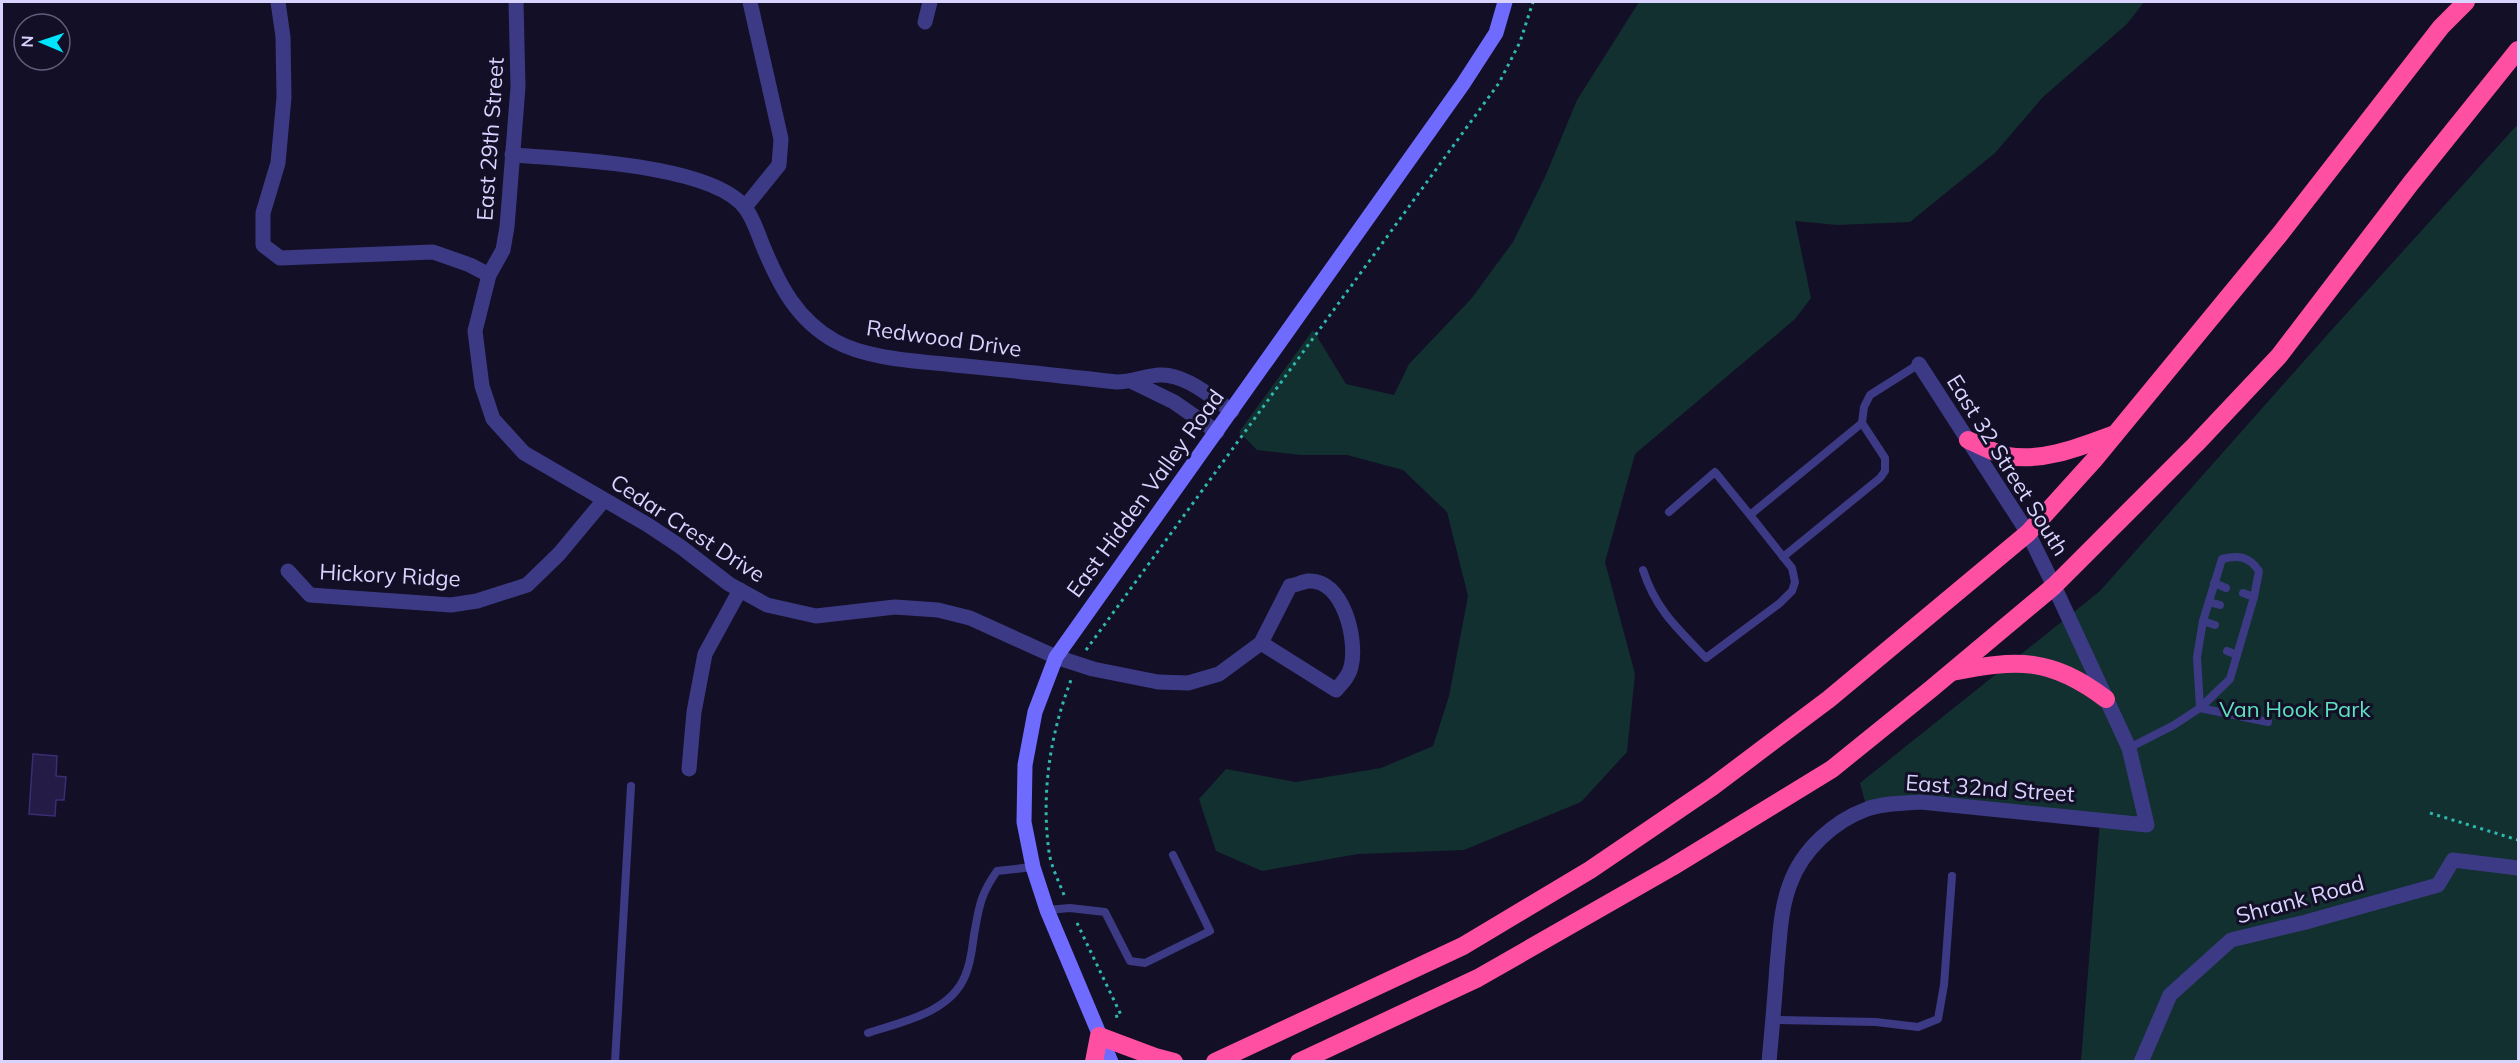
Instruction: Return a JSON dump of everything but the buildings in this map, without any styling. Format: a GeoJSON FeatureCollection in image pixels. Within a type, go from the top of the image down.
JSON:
{"type":"FeatureCollection","features":[{"type":"Feature","properties":{"kind":"highway"},"geometry":{"type":"LineString","coordinates":[[1215,1062],[1463,946],[1590,870],[1712,788],[1829,699],[2028,533],[2116,433],[2280,234],[2441,27],[2466,2]]}},
{"type":"Feature","properties":{"kind":"highway"},"geometry":{"type":"LineString","coordinates":[[1299,1062],[1478,978],[1672,867],[1832,769],[1950,673],[2054,586],[2196,444],[2279,356],[2411,183],[2518,50]]}},
{"type":"Feature","properties":{"kind":"highway"},"geometry":{"type":"LineString","coordinates":[[1968,440],[2005,456],[2032,457],[2071,451],[2116,433]]}},
{"type":"Feature","properties":{"kind":"highway"},"geometry":{"type":"LineString","coordinates":[[1950,673],[2000,663],[2031,664],[2065,673],[2082,681],[2106,699]]}},
{"type":"Feature","properties":{"kind":"highway"},"geometry":{"type":"LineString","coordinates":[[1094,1062],[1096,1030],[1155,1057],[1174,1062]]}},
{"type":"Feature","properties":{"kind":"highway"},"geometry":{"type":"LineString","coordinates":[[1200,1062],[1239,1050]]}},
{"type":"Feature","properties":{"kind":"main road","name":"East Hidden Valley Road"},"geometry":{"type":"LineString","coordinates":[[1111,1062],[1047,910],[1033,867],[1024,822],[1025,765],[1035,712],[1056,657],[1463,84],[1496,33],[1505,2]]}},
{"type":"Feature","properties":{"kind":"street"},"geometry":{"type":"LineString","coordinates":[[278,2],[283,37],[284,97],[278,163],[263,213],[263,244],[280,258],[432,252],[470,265],[489,275]]}},
{"type":"Feature","properties":{"kind":"street","name":"East 29th Street"},"geometry":{"type":"LineString","coordinates":[[489,275],[503,250],[518,87],[516,2]]}},
{"type":"Feature","properties":{"kind":"street"},"geometry":{"type":"LineString","coordinates":[[745,207],[779,165],[781,139],[750,2]]}},
{"type":"Feature","properties":{"kind":"street"},"geometry":{"type":"LineString","coordinates":[[924,22],[930,2]]}},
{"type":"Feature","properties":{"kind":"street","name":"Redwood Drive"},"geometry":{"type":"LineString","coordinates":[[512,155],[620,164],[691,177],[716,185],[745,207],[777,280],[801,316],[836,342],[855,350],[907,360],[1133,382],[1174,402],[1217,432]]}},
{"type":"Feature","properties":{"kind":"street","name":"Cedar Crest Drive"},"geometry":{"type":"LineString","coordinates":[[489,275],[475,330],[482,386],[493,419],[524,453],[681,547],[740,590],[766,605],[816,616],[895,607],[938,610],[970,618],[1056,657],[1077,664],[1158,682],[1188,683],[1219,674],[1261,643]]}},
{"type":"Feature","properties":{"kind":"street","name":"East 32 Street South"},"geometry":{"type":"LineString","coordinates":[[1919,364],[2028,533],[2086,657]]}},
{"type":"Feature","properties":{"kind":"street","name":"Redwood Drive"},"geometry":{"type":"LineString","coordinates":[[1133,382],[1162,374],[1175,377],[1232,411]]}},
{"type":"Feature","properties":{"kind":"street","name":"Hickory Ridge"},"geometry":{"type":"LineString","coordinates":[[288,572],[310,595],[451,605],[477,601],[527,585],[559,554],[604,500]]}},
{"type":"Feature","properties":{"kind":"street"},"geometry":{"type":"LineString","coordinates":[[1310,581],[1326,586],[1340,599],[1352,638],[1352,665],[1346,678],[1336,690],[1261,643],[1290,586],[1310,581]]}},
{"type":"Feature","properties":{"kind":"street"},"geometry":{"type":"LineString","coordinates":[[689,770],[694,712],[705,654],[740,590]]}},
{"type":"Feature","properties":{"kind":"street","name":"East 32nd Street"},"geometry":{"type":"LineString","coordinates":[[1769,1062],[1781,918],[1790,883],[1803,859],[1821,838],[1842,821],[1867,809],[1894,803],[1921,802],[2147,825],[2129,748],[2086,657]]}},
{"type":"Feature","properties":{"kind":"street","name":"Shrank Road"},"geometry":{"type":"LineString","coordinates":[[2141,1062],[2170,995],[2231,940],[2306,922],[2438,885],[2453,860],[2518,868]]}},
{"type":"Feature","properties":{"kind":"lane"},"geometry":{"type":"LineString","coordinates":[[1784,557],[1880,478],[1885,471],[1885,458],[1862,423],[1864,407],[1870,395],[1919,364]]}},
{"type":"Feature","properties":{"kind":"lane"},"geometry":{"type":"LineString","coordinates":[[1750,515],[1862,423]]}},
{"type":"Feature","properties":{"kind":"lane"},"geometry":{"type":"LineString","coordinates":[[1643,570],[1650,592],[1659,607],[1706,658],[1780,603],[1792,591],[1795,582],[1792,568],[1715,472],[1669,512]]}},
{"type":"Feature","properties":{"kind":"lane"},"geometry":{"type":"LineString","coordinates":[[2129,748],[2200,708],[2230,679],[2254,597],[2259,571],[2252,561],[2236,555],[2222,559],[2203,621],[2197,657],[2200,708]]}},
{"type":"Feature","properties":{"kind":"lane"},"geometry":{"type":"LineString","coordinates":[[2214,583],[2226,588]]}},
{"type":"Feature","properties":{"kind":"lane"},"geometry":{"type":"LineString","coordinates":[[2243,593],[2254,597]]}},
{"type":"Feature","properties":{"kind":"lane"},"geometry":{"type":"LineString","coordinates":[[2208,602],[2220,605]]}},
{"type":"Feature","properties":{"kind":"lane"},"geometry":{"type":"LineString","coordinates":[[2239,610],[2249,613]]}},
{"type":"Feature","properties":{"kind":"lane"},"geometry":{"type":"LineString","coordinates":[[2203,621],[2216,625]]}},
{"type":"Feature","properties":{"kind":"lane"},"geometry":{"type":"LineString","coordinates":[[2233,630],[2243,633]]}},
{"type":"Feature","properties":{"kind":"lane"},"geometry":{"type":"LineString","coordinates":[[2200,642],[2210,645]]}},
{"type":"Feature","properties":{"kind":"lane"},"geometry":{"type":"LineString","coordinates":[[2227,651],[2237,655]]}},
{"type":"Feature","properties":{"kind":"lane"},"geometry":{"type":"LineString","coordinates":[[2200,708],[2268,722]]}},
{"type":"Feature","properties":{"kind":"lane"},"geometry":{"type":"LineString","coordinates":[[615,1062],[631,786]]}},
{"type":"Feature","properties":{"kind":"lane"},"geometry":{"type":"LineString","coordinates":[[1047,910],[1070,908],[1105,912],[1130,961],[1145,963],[1210,931],[1173,855]]}},
{"type":"Feature","properties":{"kind":"lane"},"geometry":{"type":"LineString","coordinates":[[868,1033],[927,1013],[955,992],[964,979],[969,965],[982,892],[997,871],[1033,867]]}},
{"type":"Feature","properties":{"kind":"lane"},"geometry":{"type":"LineString","coordinates":[[1773,1020],[1876,1022],[1918,1027],[1938,1019],[1944,985],[1952,876]]}},
{"type":"Feature","properties":{"kind":"path"},"geometry":{"type":"LineString","coordinates":[[1096,1030],[1121,1015],[1070,908],[1049,854],[1045,785],[1064,698],[1077,664],[1499,83],[1520,42],[1533,2]]}},
{"type":"Feature","properties":{"kind":"path"},"geometry":{"type":"LineString","coordinates":[[2430,813],[2518,840]]}},
{"type":"Feature","properties":{"kind":"green space"},"geometry":{"type":"Polygon","coordinates":[[[1639,2],[2144,2],[2127,24],[2043,97],[1995,153],[1910,222],[1837,225],[1795,221],[1811,298],[1795,319],[1635,454],[1605,562],[1635,674],[1627,752],[1581,802],[1464,850],[1358,854],[1262,871],[1216,851],[1199,799],[1226,769],[1296,782],[1381,768],[1433,746],[1449,696],[1468,596],[1447,512],[1403,470],[1347,455],[1301,455],[1257,450],[1239,432],[1313,330],[1346,384],[1394,395],[1409,364],[1471,299],[1513,242],[1545,177],[1577,100],[1639,2]]]}},
{"type":"Feature","properties":{"kind":"green space","name":"Van Hook Park"},"geometry":{"type":"Polygon","coordinates":[[[2518,124],[2518,1061],[2081,1061],[2100,820],[1921,802],[1867,809],[1860,783],[2100,591],[2518,124]]]}}]}
